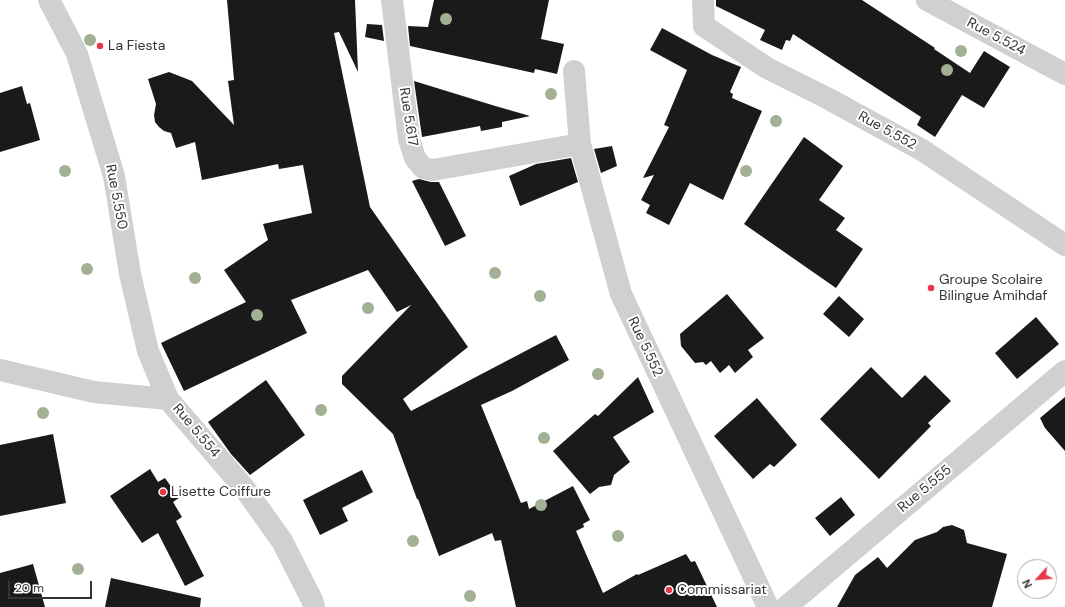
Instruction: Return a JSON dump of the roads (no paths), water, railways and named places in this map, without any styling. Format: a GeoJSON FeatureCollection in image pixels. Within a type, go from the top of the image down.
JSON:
{"type":"FeatureCollection","features":[{"type":"Feature","properties":{"kind":"street","name":"Rue 5.550"},"geometry":{"type":"LineString","coordinates":[[49,0],[77,54],[114,176],[130,274],[148,351],[168,399]]}},
{"type":"Feature","properties":{"kind":"street","name":"Rue 5.617"},"geometry":{"type":"LineString","coordinates":[[392,0],[409,139],[415,158],[423,168],[433,170],[580,144]]}},
{"type":"Feature","properties":{"kind":"street","name":"Rue 5.552"},"geometry":{"type":"LineString","coordinates":[[703,0],[704,26],[767,68],[827,98],[922,150],[1065,245]]}},
{"type":"Feature","properties":{"kind":"street","name":"Rue 5.524"},"geometry":{"type":"LineString","coordinates":[[927,0],[1065,74]]}},
{"type":"Feature","properties":{"kind":"street","name":"Rue 5.552"},"geometry":{"type":"LineString","coordinates":[[574,71],[580,144],[620,294],[768,607]]}},
{"type":"Feature","properties":{"kind":"street","name":"Rue 5.554"},"geometry":{"type":"LineString","coordinates":[[0,370],[94,392],[168,399],[245,490],[282,540],[312,600],[314,607]]}},
{"type":"Feature","properties":{"kind":"street","name":"Rue 5.555"},"geometry":{"type":"LineString","coordinates":[[786,607],[1065,371]]}},
{"type":"Feature","properties":{"kind":"place","name":"La Fiesta"},"geometry":{"type":"Point","coordinates":[100,46]}},
{"type":"Feature","properties":{"kind":"place","name":"Groupe Scolaire Bilingue Amihdaf"},"geometry":{"type":"Point","coordinates":[931,288]}},
{"type":"Feature","properties":{"kind":"place","name":"Lisette Coiffure"},"geometry":{"type":"Point","coordinates":[163,492]}},
{"type":"Feature","properties":{"kind":"place","name":"Commissariat"},"geometry":{"type":"Point","coordinates":[669,590]}}]}
